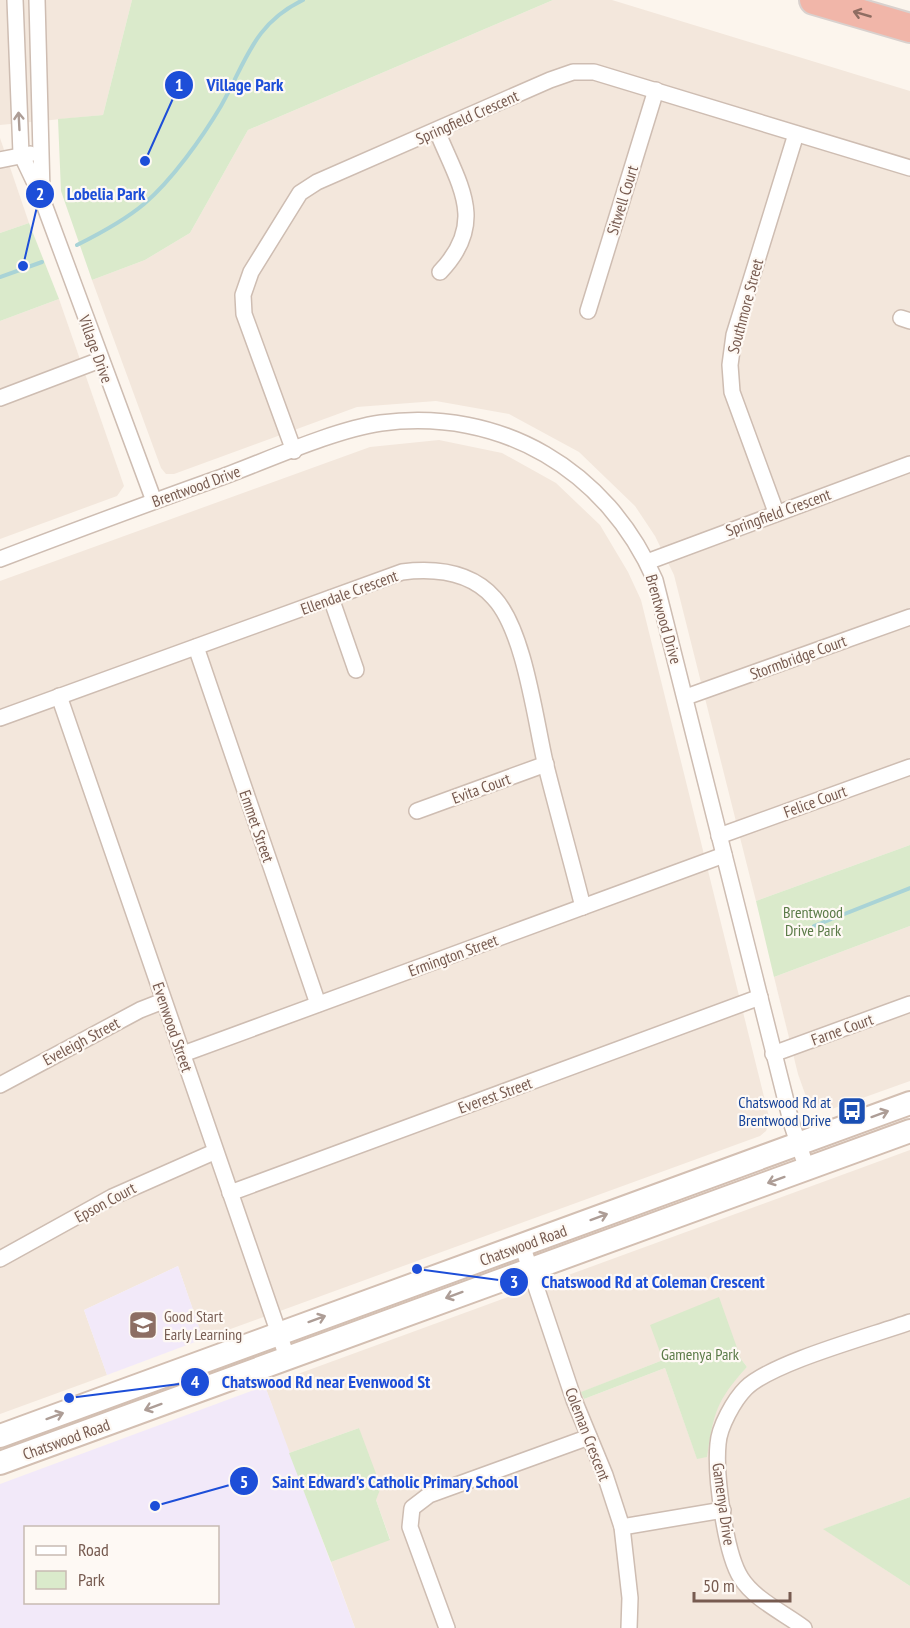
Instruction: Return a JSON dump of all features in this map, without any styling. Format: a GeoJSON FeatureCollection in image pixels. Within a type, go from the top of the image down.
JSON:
{"type":"FeatureCollection","features":[{"type":"Feature","properties":{"kind":"highway"},"geometry":{"type":"LineString","coordinates":[[814,0],[910,28]]}},
{"type":"Feature","properties":{"kind":"main road","name":"Chatswood Road"},"geometry":{"type":"LineString","coordinates":[[0,1436],[910,1103]]}},
{"type":"Feature","properties":{"kind":"main road","name":"Chatswood Road"},"geometry":{"type":"LineString","coordinates":[[0,1463],[910,1131]]}},
{"type":"Feature","properties":{"kind":"street","name":"Village Drive"},"geometry":{"type":"LineString","coordinates":[[15,0],[7,26],[21,154],[42,196],[153,501]]}},
{"type":"Feature","properties":{"kind":"street","name":"Village Drive"},"geometry":{"type":"LineString","coordinates":[[37,0],[42,196]]}},
{"type":"Feature","properties":{"kind":"street"},"geometry":{"type":"LineString","coordinates":[[7,26],[36,27]]}},
{"type":"Feature","properties":{"kind":"street","name":"Springfield Crescent"},"geometry":{"type":"LineString","coordinates":[[294,451],[244,314],[243,295],[251,272],[300,193],[317,182],[573,72],[594,72],[910,168]]}},
{"type":"Feature","properties":{"kind":"street","name":"Sitwell Court"},"geometry":{"type":"LineString","coordinates":[[588,311],[656,90]]}},
{"type":"Feature","properties":{"kind":"street"},"geometry":{"type":"LineString","coordinates":[[437,131],[467,203],[468,219],[454,257],[440,272]]}},
{"type":"Feature","properties":{"kind":"street","name":"Southmore Street"},"geometry":{"type":"LineString","coordinates":[[776,512],[732,392],[730,365],[734,335],[796,134]]}},
{"type":"Feature","properties":{"kind":"street"},"geometry":{"type":"LineString","coordinates":[[0,160],[21,154],[42,154]]}},
{"type":"Feature","properties":{"kind":"street"},"geometry":{"type":"LineString","coordinates":[[0,398],[100,360]]}},
{"type":"Feature","properties":{"kind":"street","name":"Brentwood Drive"},"geometry":{"type":"LineString","coordinates":[[0,559],[153,501],[350,431],[379,423],[408,421],[461,423],[501,434],[540,451],[576,475],[612,509],[647,562],[661,600],[773,1054],[797,1144],[807,1169]]}},
{"type":"Feature","properties":{"kind":"street","name":"Springfield Crescent"},"geometry":{"type":"LineString","coordinates":[[647,562],[776,512],[910,464]]}},
{"type":"Feature","properties":{"kind":"street","name":"Ellendale Crescent"},"geometry":{"type":"LineString","coordinates":[[0,718],[402,572],[430,569],[460,576],[475,583],[495,598],[518,644],[583,907]]}},
{"type":"Feature","properties":{"kind":"street"},"geometry":{"type":"LineString","coordinates":[[332,598],[356,670]]}},
{"type":"Feature","properties":{"kind":"street","name":"Stormbridge Court"},"geometry":{"type":"LineString","coordinates":[[686,697],[910,617]]}},
{"type":"Feature","properties":{"kind":"street","name":"Emmet Street"},"geometry":{"type":"LineString","coordinates":[[196,647],[318,1004]]}},
{"type":"Feature","properties":{"kind":"street","name":"Evenwood Street"},"geometry":{"type":"LineString","coordinates":[[59,696],[183,1054],[214,1152],[287,1357]]}},
{"type":"Feature","properties":{"kind":"street","name":"Evita Court"},"geometry":{"type":"LineString","coordinates":[[417,811],[546,764]]}},
{"type":"Feature","properties":{"kind":"street","name":"Felice Court"},"geometry":{"type":"LineString","coordinates":[[719,836],[910,766]]}},
{"type":"Feature","properties":{"kind":"street","name":"Ermington Street"},"geometry":{"type":"LineString","coordinates":[[183,1054],[724,855]]}},
{"type":"Feature","properties":{"kind":"street","name":"Everest Street"},"geometry":{"type":"LineString","coordinates":[[230,1193],[760,997]]}},
{"type":"Feature","properties":{"kind":"street","name":"Eveleigh Street"},"geometry":{"type":"LineString","coordinates":[[0,1085],[140,1010],[163,1001]]}},
{"type":"Feature","properties":{"kind":"street","name":"Farne Court"},"geometry":{"type":"LineString","coordinates":[[773,1054],[910,1004]]}},
{"type":"Feature","properties":{"kind":"street","name":"Epson Court"},"geometry":{"type":"LineString","coordinates":[[0,1259],[112,1197],[214,1152]]}},
{"type":"Feature","properties":{"kind":"street","name":"Coleman Crescent"},"geometry":{"type":"LineString","coordinates":[[522,1245],[622,1527],[630,1598],[629,1628]]}},
{"type":"Feature","properties":{"kind":"street","name":"Gamenya Drive"},"geometry":{"type":"LineString","coordinates":[[804,1628],[749,1589],[731,1558],[723,1510],[718,1442],[731,1410],[745,1389],[780,1368],[910,1322]]}},
{"type":"Feature","properties":{"kind":"street"},"geometry":{"type":"LineString","coordinates":[[447,1628],[410,1527],[412,1508],[429,1495],[589,1437]]}},
{"type":"Feature","properties":{"kind":"street"},"geometry":{"type":"LineString","coordinates":[[622,1527],[723,1510]]}},
{"type":"Feature","properties":{"kind":"shaded area"},"geometry":{"type":"Polygon","coordinates":[[[0,0],[132,0],[103,115],[0,125],[0,0]]]}},
{"type":"Feature","properties":{"kind":"shaded area"},"geometry":{"type":"Polygon","coordinates":[[[553,0],[612,0],[910,91],[910,845],[756,901],[674,575],[655,536],[635,506],[579,452],[509,414],[436,401],[357,407],[174,474],[166,474],[161,468],[92,280],[145,260],[190,233],[248,130],[553,0]]]}},
{"type":"Feature","properties":{"kind":"shaded area"},"geometry":{"type":"Polygon","coordinates":[[[0,138],[29,223],[0,233],[0,138]]]}},
{"type":"Feature","properties":{"kind":"shaded area"},"geometry":{"type":"Polygon","coordinates":[[[59,299],[124,486],[117,496],[0,539],[0,321],[59,299]]]}},
{"type":"Feature","properties":{"kind":"shaded area"},"geometry":{"type":"Polygon","coordinates":[[[439,440],[502,453],[556,483],[600,525],[628,572],[641,600],[770,1121],[766,1131],[760,1136],[203,1339],[178,1266],[84,1310],[107,1375],[0,1414],[0,581],[370,447],[439,440]]]}},
{"type":"Feature","properties":{"kind":"shaded area"},"geometry":{"type":"Polygon","coordinates":[[[910,926],[910,1081],[829,1110],[809,1105],[798,1074],[774,977],[910,926]]]}},
{"type":"Feature","properties":{"kind":"shaded area"},"geometry":{"type":"Polygon","coordinates":[[[910,1150],[910,1497],[824,1529],[910,1586],[910,1628],[355,1628],[331,1562],[390,1539],[376,1500],[359,1428],[289,1453],[265,1386],[910,1150]],[[741,1359],[663,1360],[582,1392],[584,1399],[665,1368],[697,1458],[706,1457],[713,1419],[724,1392],[747,1367],[741,1359]]]}},
{"type":"Feature","properties":{"kind":"shaded area","name":"Good Start Early Learning"},"geometry":{"type":"Polygon","coordinates":[[[178,1266],[203,1339],[107,1375],[84,1310],[178,1266]]]}},
{"type":"Feature","properties":{"kind":"shaded area"},"geometry":{"type":"Polygon","coordinates":[[[265,1386],[355,1628],[0,1628],[0,1484],[265,1386]]]}},
{"type":"Feature","properties":{"kind":"green space"},"geometry":{"type":"Polygon","coordinates":[[[132,0],[553,0],[248,130],[190,233],[145,260],[92,280],[61,191],[58,119],[103,115],[132,0]]]}},
{"type":"Feature","properties":{"kind":"green space"},"geometry":{"type":"Polygon","coordinates":[[[29,223],[59,299],[0,321],[0,233],[29,223]]]}},
{"type":"Feature","properties":{"kind":"green space","name":"Brentwood Drive Park"},"geometry":{"type":"Polygon","coordinates":[[[910,845],[910,926],[774,977],[756,901],[910,845]]]}},
{"type":"Feature","properties":{"kind":"green space","name":"Gamenya Park"},"geometry":{"type":"Polygon","coordinates":[[[719,1297],[741,1359],[747,1367],[729,1389],[718,1408],[707,1457],[697,1459],[665,1368],[584,1399],[581,1392],[663,1360],[650,1325],[719,1297]]]}},
{"type":"Feature","properties":{"kind":"green space"},"geometry":{"type":"Polygon","coordinates":[[[359,1428],[381,1487],[376,1500],[390,1540],[331,1562],[289,1453],[359,1428]]]}},
{"type":"Feature","properties":{"kind":"green space"},"geometry":{"type":"Polygon","coordinates":[[[910,1497],[910,1586],[823,1529],[910,1497]]]}},
{"type":"Feature","properties":{"kind":"waterway"},"geometry":{"type":"LineString","coordinates":[[77,245],[129,216],[155,194],[196,145],[221,106],[262,32],[273,20],[303,0]]}},
{"type":"Feature","properties":{"kind":"waterway"},"geometry":{"type":"LineString","coordinates":[[0,277],[42,262]]}},
{"type":"Feature","properties":{"kind":"waterway"},"geometry":{"type":"LineString","coordinates":[[814,926],[910,888]]}},
{"type":"Feature","properties":{"kind":"place","name":"Village Park"},"geometry":{"type":"Point","coordinates":[145,161]}},
{"type":"Feature","properties":{"kind":"place","name":"Lobelia Park"},"geometry":{"type":"Point","coordinates":[23,266]}},
{"type":"Feature","properties":{"kind":"place","name":"Chatswood Rd at Brentwood Drive"},"geometry":{"type":"Point","coordinates":[852,1111]}},
{"type":"Feature","properties":{"kind":"place","name":"Chatswood Rd at Coleman Crescent"},"geometry":{"type":"Point","coordinates":[417,1269]}},
{"type":"Feature","properties":{"kind":"place","name":"Good Start Early Learning"},"geometry":{"type":"Point","coordinates":[143,1325]}},
{"type":"Feature","properties":{"kind":"place","name":"Chatswood Rd near Evenwood St"},"geometry":{"type":"Point","coordinates":[69,1398]}},
{"type":"Feature","properties":{"kind":"place","name":"Saint Edward's Catholic Primary School"},"geometry":{"type":"Point","coordinates":[155,1506]}}]}
